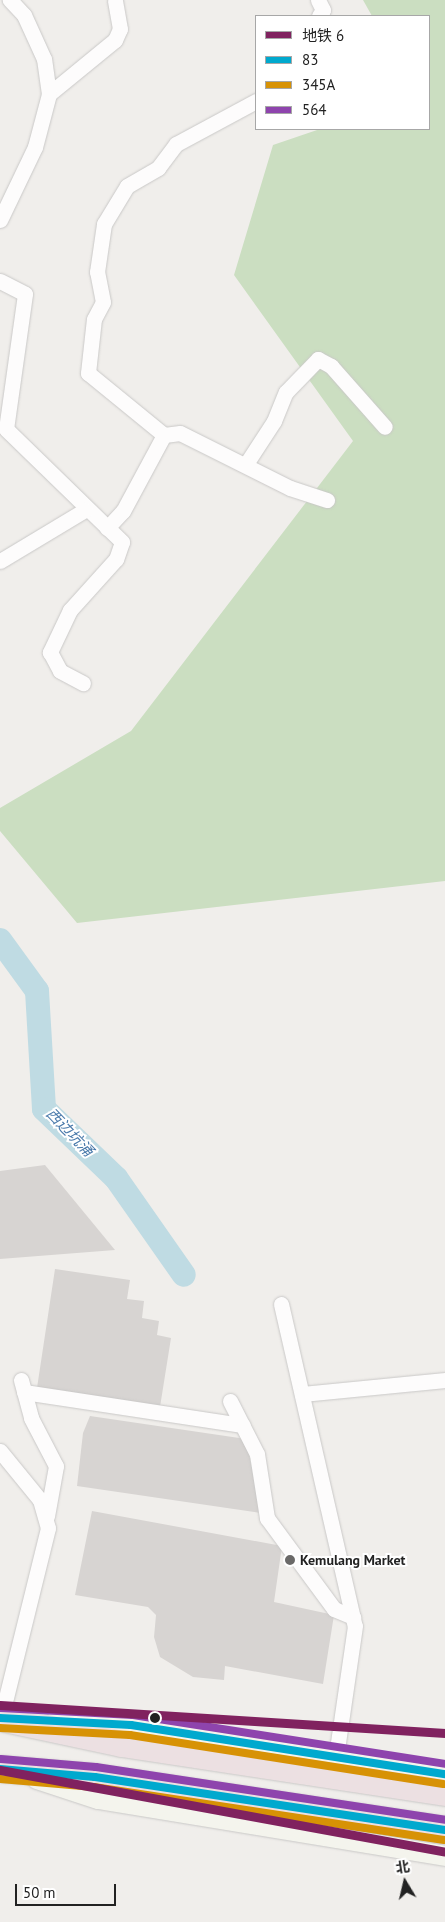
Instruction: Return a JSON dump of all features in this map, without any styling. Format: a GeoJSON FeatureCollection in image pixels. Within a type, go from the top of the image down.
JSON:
{"type":"FeatureCollection","features":[{"type":"Feature","properties":{"kind":"highway"},"geometry":{"type":"LineString","coordinates":[[0,1718],[122,1744],[445,1793]]}},
{"type":"Feature","properties":{"kind":"highway"},"geometry":{"type":"LineString","coordinates":[[8,1771],[95,1777],[445,1830]]}},
{"type":"Feature","properties":{"kind":"street"},"geometry":{"type":"LineString","coordinates":[[0,220],[35,148],[49,94],[44,59],[24,15],[10,0]]}},
{"type":"Feature","properties":{"kind":"street"},"geometry":{"type":"LineString","coordinates":[[49,94],[96,60],[115,40],[120,29],[115,0]]}},
{"type":"Feature","properties":{"kind":"street"},"geometry":{"type":"LineString","coordinates":[[318,0],[323,10],[319,15]]}},
{"type":"Feature","properties":{"kind":"street"},"geometry":{"type":"LineString","coordinates":[[255,102],[176,144],[158,168],[127,186],[104,224],[97,272],[103,302],[94,319],[88,373],[101,379],[164,435],[180,433],[246,464],[290,488],[327,500]]}},
{"type":"Feature","properties":{"kind":"street"},"geometry":{"type":"LineString","coordinates":[[0,281],[25,294],[6,429],[85,510],[122,542],[116,559],[70,610],[50,652],[60,671],[83,683]]}},
{"type":"Feature","properties":{"kind":"street"},"geometry":{"type":"LineString","coordinates":[[246,464],[274,421],[286,392],[318,359],[331,366],[385,426]]}},
{"type":"Feature","properties":{"kind":"street"},"geometry":{"type":"LineString","coordinates":[[107,528],[123,512],[164,435]]}},
{"type":"Feature","properties":{"kind":"street"},"geometry":{"type":"LineString","coordinates":[[0,561],[85,510]]}},
{"type":"Feature","properties":{"kind":"street"},"geometry":{"type":"LineString","coordinates":[[281,1304],[353,1617],[354,1639],[336,1756]]}},
{"type":"Feature","properties":{"kind":"street"},"geometry":{"type":"LineString","coordinates":[[302,1394],[445,1380]]}},
{"type":"Feature","properties":{"kind":"street"},"geometry":{"type":"LineString","coordinates":[[244,1425],[22,1386],[31,1418],[56,1466],[47,1516],[48,1543],[0,1718],[131,1725],[445,1774]]}},
{"type":"Feature","properties":{"kind":"street"},"geometry":{"type":"LineString","coordinates":[[230,1401],[244,1425],[257,1454],[267,1518],[334,1609],[353,1617]]}},
{"type":"Feature","properties":{"kind":"street"},"geometry":{"type":"LineString","coordinates":[[0,1451],[33,1491],[47,1516]]}},
{"type":"Feature","properties":{"kind":"street"},"geometry":{"type":"LineString","coordinates":[[8,1771],[98,1799],[445,1856]]}},
{"type":"Feature","properties":{"kind":"green space"},"geometry":{"type":"Polygon","coordinates":[[[363,0],[445,0],[445,881],[77,923],[0,831],[0,808],[131,731],[353,441],[234,275],[273,145],[317,130],[430,130],[430,15],[371,15],[363,0]]]}},
{"type":"Feature","properties":{"kind":"building"},"geometry":{"type":"Polygon","coordinates":[[[45,1165],[115,1250],[0,1259],[0,1171],[45,1165]]]}},
{"type":"Feature","properties":{"kind":"building"},"geometry":{"type":"Polygon","coordinates":[[[55,1269],[130,1280],[127,1299],[144,1301],[142,1318],[159,1321],[157,1335],[171,1338],[160,1407],[37,1388],[55,1269]]]}},
{"type":"Feature","properties":{"kind":"building"},"geometry":{"type":"Polygon","coordinates":[[[90,1416],[246,1439],[261,1513],[77,1486],[83,1433],[90,1416]]]}},
{"type":"Feature","properties":{"kind":"building"},"geometry":{"type":"Polygon","coordinates":[[[92,1511],[282,1546],[274,1602],[334,1615],[323,1684],[225,1666],[224,1680],[193,1677],[160,1657],[154,1637],[156,1615],[148,1607],[75,1595],[92,1511]]]}},
{"type":"Feature","properties":{"kind":"waterway","name":"西边坑涌"},"geometry":{"type":"LineString","coordinates":[[0,940],[37,991],[44,1109],[116,1178],[184,1275]]}},
{"type":"Feature","properties":{"kind":"metro line","name":"6"},"geometry":{"type":"LineString","coordinates":[[0,1705],[445,1733]]}},
{"type":"Feature","properties":{"kind":"metro line","name":"6"},"geometry":{"type":"LineString","coordinates":[[0,1770],[445,1852]]}},
{"type":"Feature","properties":{"kind":"transit line","name":"564"},"geometry":{"type":"LineString","coordinates":[[1,1708],[133,1715],[445,1764]]}},
{"type":"Feature","properties":{"kind":"transit line","name":"83"},"geometry":{"type":"LineString","coordinates":[[0,1718],[131,1725],[445,1774]]}},
{"type":"Feature","properties":{"kind":"transit line","name":"345A"},"geometry":{"type":"LineString","coordinates":[[0,1728],[130,1735],[443,1784]]}},
{"type":"Feature","properties":{"kind":"transit line","name":"564"},"geometry":{"type":"LineString","coordinates":[[1,1759],[96,1767],[445,1820]]}},
{"type":"Feature","properties":{"kind":"transit line","name":"83"},"geometry":{"type":"LineString","coordinates":[[0,1769],[95,1777],[445,1830]]}},
{"type":"Feature","properties":{"kind":"transit line","name":"345A"},"geometry":{"type":"LineString","coordinates":[[0,1779],[94,1787],[444,1840]]}},
{"type":"Feature","properties":{"kind":"place","name":"Kemulang Market"},"geometry":{"type":"Point","coordinates":[290,1560]}}]}
